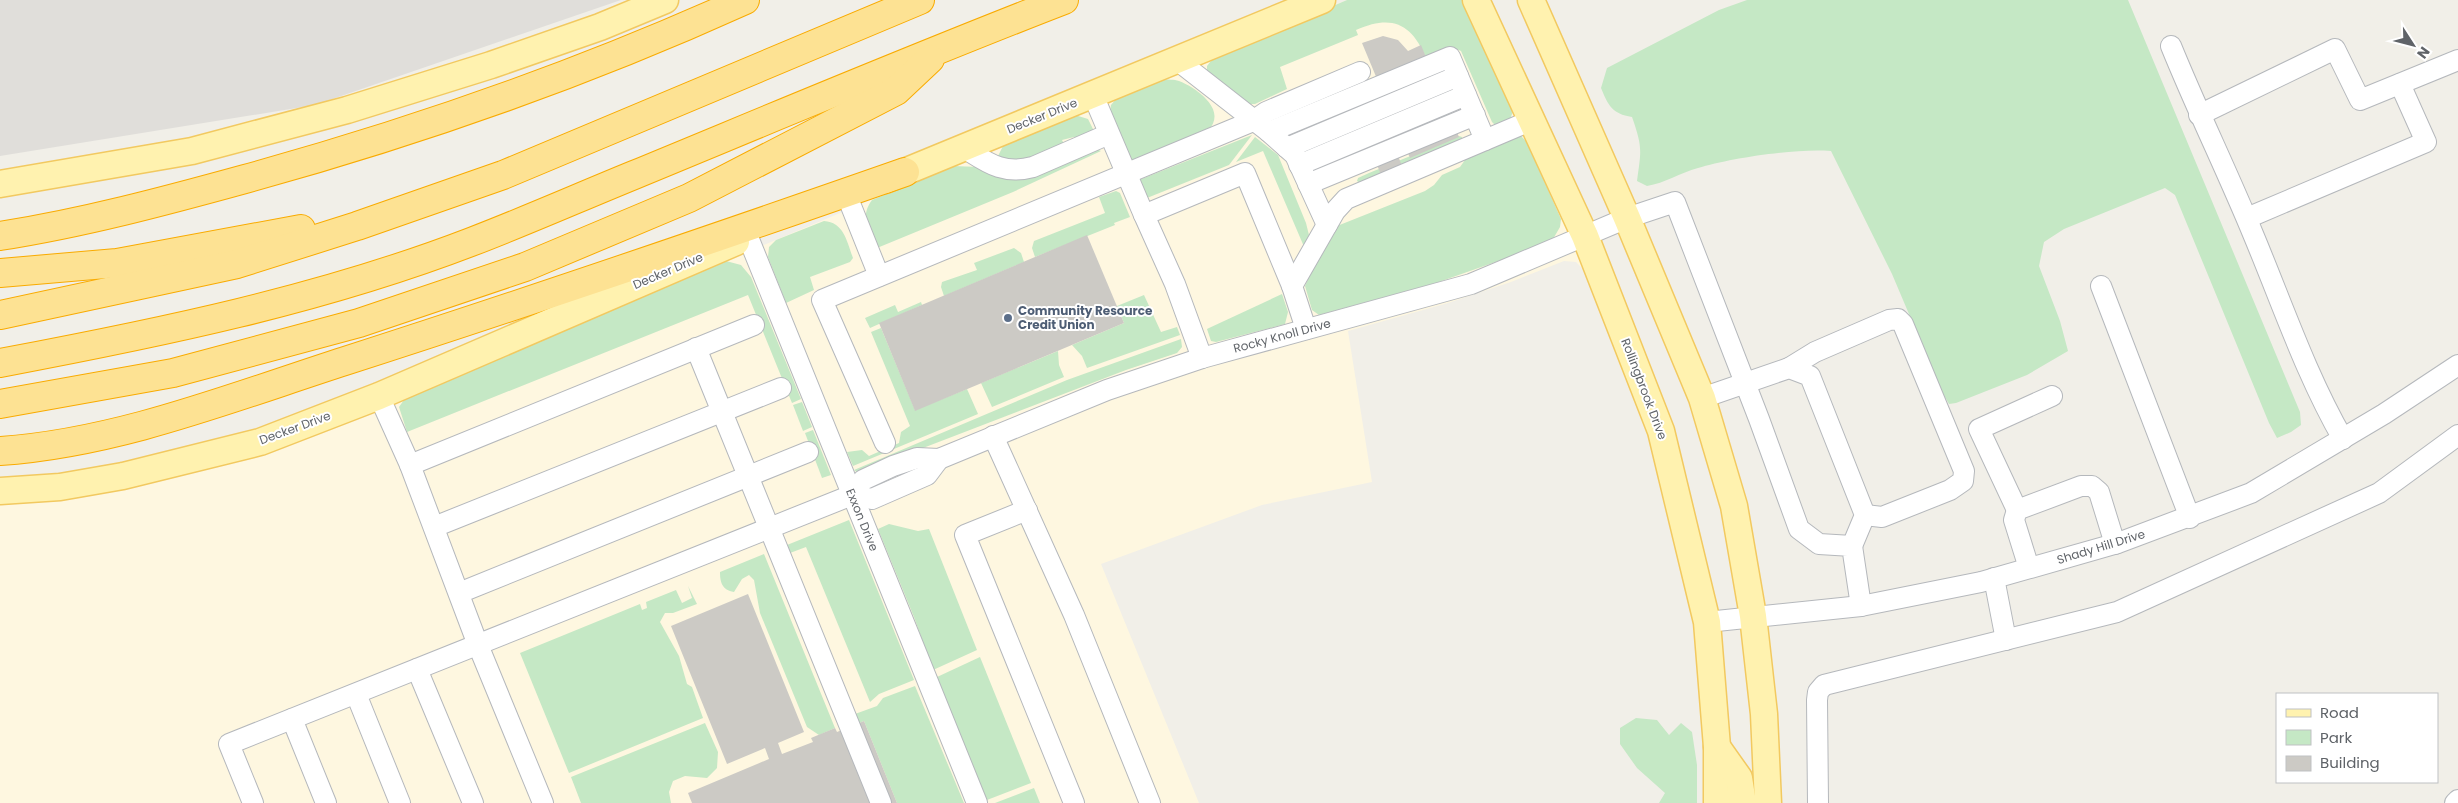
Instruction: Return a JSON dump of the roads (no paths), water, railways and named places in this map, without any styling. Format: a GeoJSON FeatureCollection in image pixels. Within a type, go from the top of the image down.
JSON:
{"type":"FeatureCollection","features":[{"type":"Feature","properties":{"kind":"highway"},"geometry":{"type":"LineString","coordinates":[[0,236],[32,231],[184,196],[349,150],[462,114],[573,72],[672,34],[745,0]]}},
{"type":"Feature","properties":{"kind":"highway"},"geometry":{"type":"LineString","coordinates":[[0,315],[236,264],[357,226],[503,176],[920,0]]}},
{"type":"Feature","properties":{"kind":"highway"},"geometry":{"type":"LineString","coordinates":[[0,363],[123,340],[231,315],[341,285],[470,242],[944,46],[1064,0]]}},
{"type":"Feature","properties":{"kind":"highway"},"geometry":{"type":"LineString","coordinates":[[0,404],[173,373],[359,323],[525,266],[689,198],[896,91],[944,46]]}},
{"type":"Feature","properties":{"kind":"highway"},"geometry":{"type":"LineString","coordinates":[[0,451],[83,439],[166,419],[575,287],[905,172]]}},
{"type":"Feature","properties":{"kind":"highway"},"geometry":{"type":"LineString","coordinates":[[0,273],[117,263],[312,226],[503,176]]}},
{"type":"Feature","properties":{"kind":"main road"},"geometry":{"type":"LineString","coordinates":[[0,184],[192,151],[347,110],[492,65],[665,0]]}},
{"type":"Feature","properties":{"kind":"main road","name":"Decker Drive"},"geometry":{"type":"LineString","coordinates":[[0,491],[60,487],[123,476],[260,442],[379,396],[748,237],[1322,0]]}},
{"type":"Feature","properties":{"kind":"main road","name":"Rollingbrook Drive"},"geometry":{"type":"LineString","coordinates":[[1476,0],[1530,121],[1585,236],[1661,431],[1707,622],[1717,747],[1717,803]]}},
{"type":"Feature","properties":{"kind":"main road"},"geometry":{"type":"LineString","coordinates":[[1531,0],[1627,218],[1702,398],[1734,506],[1754,616],[1764,714],[1768,803]]}},
{"type":"Feature","properties":{"kind":"main road"},"geometry":{"type":"LineString","coordinates":[[1717,747],[1739,778],[1743,803]]}},
{"type":"Feature","properties":{"kind":"street"},"geometry":{"type":"LineString","coordinates":[[2171,46],[2199,115],[2247,218],[2325,408],[2343,439]]}},
{"type":"Feature","properties":{"kind":"street"},"geometry":{"type":"LineString","coordinates":[[2199,115],[2335,49],[2360,100],[2458,60]]}},
{"type":"Feature","properties":{"kind":"street"},"geometry":{"type":"LineString","coordinates":[[1177,60],[1289,157]]}},
{"type":"Feature","properties":{"kind":"street"},"geometry":{"type":"LineString","coordinates":[[1327,226],[1266,112],[1360,72]]}},
{"type":"Feature","properties":{"kind":"street"},"geometry":{"type":"LineString","coordinates":[[2247,218],[2426,142],[2400,84]]}},
{"type":"Feature","properties":{"kind":"street"},"geometry":{"type":"LineString","coordinates":[[1093,95],[1175,284],[1202,358]]}},
{"type":"Feature","properties":{"kind":"street"},"geometry":{"type":"LineString","coordinates":[[1289,157],[1469,101]]}},
{"type":"Feature","properties":{"kind":"street"},"geometry":{"type":"LineString","coordinates":[[1289,157],[1469,101]]}},
{"type":"Feature","properties":{"kind":"street"},"geometry":{"type":"LineString","coordinates":[[885,443],[822,300],[1126,174],[1289,157],[1469,101],[1530,121]]}},
{"type":"Feature","properties":{"kind":"street"},"geometry":{"type":"LineString","coordinates":[[1292,286],[1335,211],[1346,199],[1469,101]]}},
{"type":"Feature","properties":{"kind":"street"},"geometry":{"type":"LineString","coordinates":[[964,148],[1001,169],[1020,171],[1033,168],[1109,134]]}},
{"type":"Feature","properties":{"kind":"street"},"geometry":{"type":"LineString","coordinates":[[1144,215],[1245,173],[1292,286],[1306,329]]}},
{"type":"Feature","properties":{"kind":"street"},"geometry":{"type":"LineString","coordinates":[[847,196],[880,276]]}},
{"type":"Feature","properties":{"kind":"street","name":"Rocky Knoll Drive"},"geometry":{"type":"LineString","coordinates":[[852,495],[863,480],[894,466],[917,458],[940,459],[1106,390],[1202,358],[1471,284],[1627,218],[1675,202],[1744,382]]}},
{"type":"Feature","properties":{"kind":"street","name":"Exxon Drive"},"geometry":{"type":"LineString","coordinates":[[748,237],[977,803]]}},
{"type":"Feature","properties":{"kind":"street"},"geometry":{"type":"LineString","coordinates":[[2101,286],[2190,518]]}},
{"type":"Feature","properties":{"kind":"street"},"geometry":{"type":"LineString","coordinates":[[1702,398],[1789,368],[1815,352],[1889,320],[1898,319],[1904,324],[1964,471],[1962,481],[1950,490],[1882,517],[1865,515]]}},
{"type":"Feature","properties":{"kind":"street"},"geometry":{"type":"LineString","coordinates":[[410,465],[754,325]]}},
{"type":"Feature","properties":{"kind":"street"},"geometry":{"type":"LineString","coordinates":[[696,348],[881,803]]}},
{"type":"Feature","properties":{"kind":"street","name":"Shady Hill Drive"},"geometry":{"type":"LineString","coordinates":[[1707,622],[1862,606],[1994,578],[2115,544],[2190,518],[2251,493],[2343,439],[2458,365]]}},
{"type":"Feature","properties":{"kind":"street"},"geometry":{"type":"LineString","coordinates":[[1789,368],[1810,376],[1865,515],[1852,546],[1862,606]]}},
{"type":"Feature","properties":{"kind":"street"},"geometry":{"type":"LineString","coordinates":[[1744,382],[1799,529],[1819,544],[1852,546]]}},
{"type":"Feature","properties":{"kind":"street"},"geometry":{"type":"LineString","coordinates":[[434,527],[782,388]]}},
{"type":"Feature","properties":{"kind":"street"},"geometry":{"type":"LineString","coordinates":[[379,396],[410,465],[478,645],[543,803]]}},
{"type":"Feature","properties":{"kind":"street"},"geometry":{"type":"LineString","coordinates":[[2029,568],[2014,520],[2017,510],[1979,429],[2052,396]]}},
{"type":"Feature","properties":{"kind":"street"},"geometry":{"type":"LineString","coordinates":[[1818,803],[1817,700],[1818,692],[1824,685],[2118,612],[2379,493],[2458,435]]}},
{"type":"Feature","properties":{"kind":"street"},"geometry":{"type":"LineString","coordinates":[[993,436],[1074,615],[1150,803]]}},
{"type":"Feature","properties":{"kind":"street"},"geometry":{"type":"LineString","coordinates":[[459,593],[808,452]]}},
{"type":"Feature","properties":{"kind":"street"},"geometry":{"type":"LineString","coordinates":[[2017,510],[2081,486],[2092,486],[2098,492],[2115,544]]}},
{"type":"Feature","properties":{"kind":"street"},"geometry":{"type":"LineString","coordinates":[[253,803],[229,744],[852,495]]}},
{"type":"Feature","properties":{"kind":"street"},"geometry":{"type":"LineString","coordinates":[[1027,510],[965,535],[1074,803]]}},
{"type":"Feature","properties":{"kind":"street"},"geometry":{"type":"LineString","coordinates":[[1994,578],[2006,640]]}},
{"type":"Feature","properties":{"kind":"street"},"geometry":{"type":"LineString","coordinates":[[418,669],[473,803]]}},
{"type":"Feature","properties":{"kind":"street"},"geometry":{"type":"LineString","coordinates":[[356,694],[400,803]]}},
{"type":"Feature","properties":{"kind":"street"},"geometry":{"type":"LineString","coordinates":[[292,719],[326,803]]}},
{"type":"Feature","properties":{"kind":"street"},"geometry":{"type":"LineString","coordinates":[[2455,803],[2458,800]]}},
{"type":"Feature","properties":{"kind":"place","name":"Community Resource Credit Union"},"geometry":{"type":"Point","coordinates":[1008,318]}}]}
